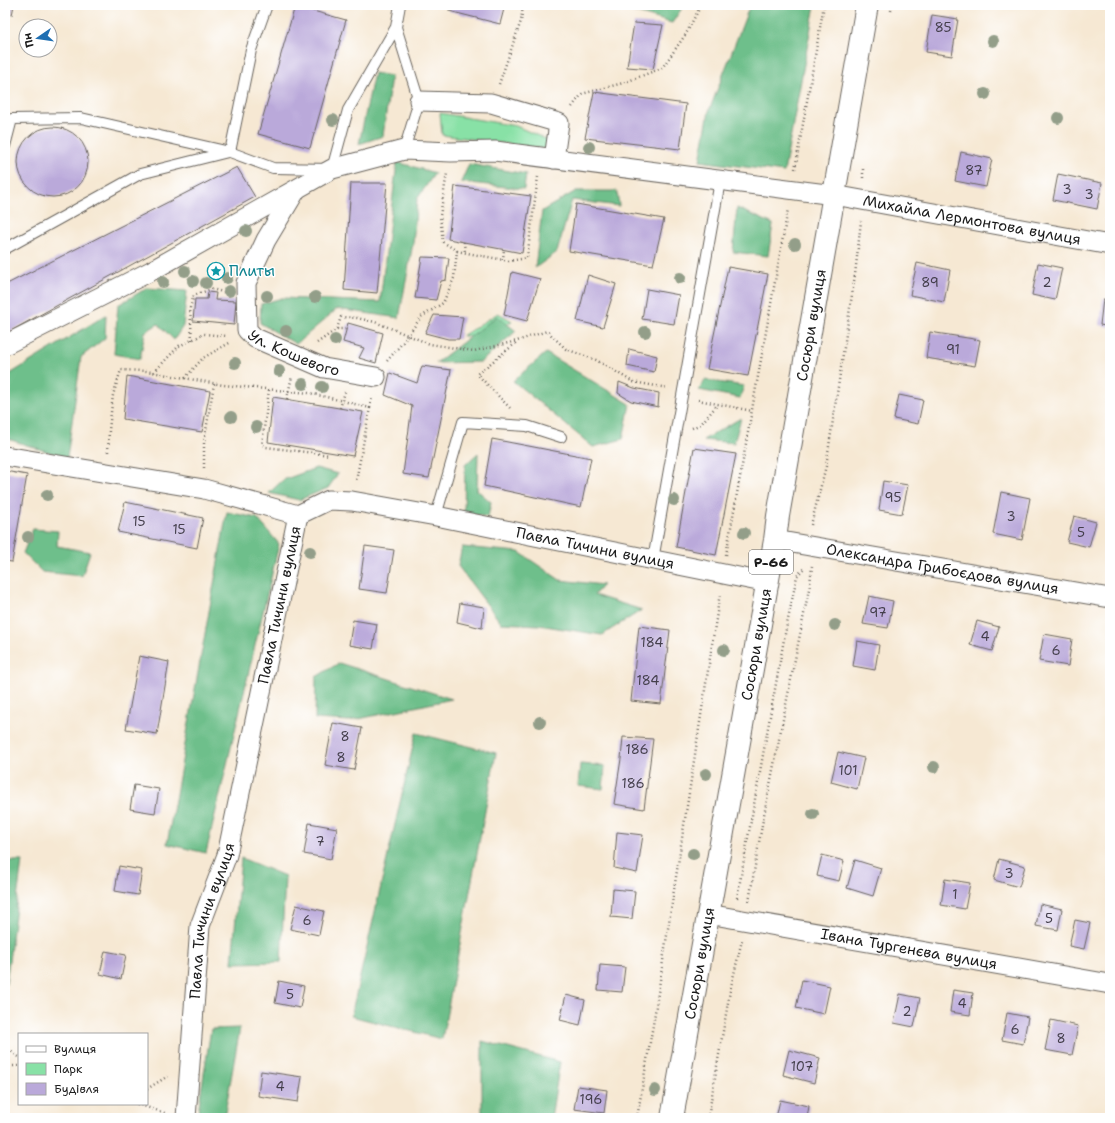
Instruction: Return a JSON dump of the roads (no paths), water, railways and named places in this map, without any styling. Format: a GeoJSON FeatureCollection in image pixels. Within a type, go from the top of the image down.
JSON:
{"type":"FeatureCollection","features":[{"type":"Feature","properties":{"kind":"main road","name":"Сосюри вулиця"},"geometry":{"type":"LineString","coordinates":[[672,1118],[768,583],[867,5]]}},
{"type":"Feature","properties":{"kind":"street"},"geometry":{"type":"LineString","coordinates":[[419,101],[490,102],[559,124],[548,158]]}},
{"type":"Feature","properties":{"kind":"street","name":"Михайла Лермонтова вулиця"},"geometry":{"type":"LineString","coordinates":[[5,346],[151,271],[332,169],[404,150],[451,152],[495,151],[791,189],[863,200],[1110,245]]}},
{"type":"Feature","properties":{"kind":"street","name":"Ул. Кошевого"},"geometry":{"type":"LineString","coordinates":[[296,189],[266,240],[246,283],[249,337],[303,358],[324,368],[376,378]]}},
{"type":"Feature","properties":{"kind":"street"},"geometry":{"type":"LineString","coordinates":[[5,456],[204,489],[298,515]]}},
{"type":"Feature","properties":{"kind":"street","name":"Павла Тичини вулиця"},"geometry":{"type":"LineString","coordinates":[[177,1116],[200,926],[227,855],[298,515],[329,500],[352,501],[436,516],[768,583]]}},
{"type":"Feature","properties":{"kind":"street","name":"Олександра Грибоєдова вулиця"},"geometry":{"type":"LineString","coordinates":[[775,540],[813,550],[1110,598]]}},
{"type":"Feature","properties":{"kind":"street","name":"Івана Тургенєва вулиця"},"geometry":{"type":"LineString","coordinates":[[708,914],[1110,984]]}},
{"type":"Feature","properties":{"kind":"lane"},"geometry":{"type":"LineString","coordinates":[[230,152],[251,50],[267,5]]}},
{"type":"Feature","properties":{"kind":"lane"},"geometry":{"type":"LineString","coordinates":[[5,146],[12,120],[81,118],[230,152],[273,168],[332,169],[348,110],[396,27],[400,5]]}},
{"type":"Feature","properties":{"kind":"lane"},"geometry":{"type":"LineString","coordinates":[[396,27],[419,101],[404,150]]}},
{"type":"Feature","properties":{"kind":"lane"},"geometry":{"type":"LineString","coordinates":[[5,249],[140,174],[230,152]]}},
{"type":"Feature","properties":{"kind":"lane"},"geometry":{"type":"LineString","coordinates":[[653,560],[720,180]]}},
{"type":"Feature","properties":{"kind":"lane"},"geometry":{"type":"LineString","coordinates":[[436,516],[463,422],[527,426],[561,437]]}},
{"type":"Feature","properties":{"kind":"place","name":"Плиты"},"geometry":{"type":"Point","coordinates":[216,271]}}]}
